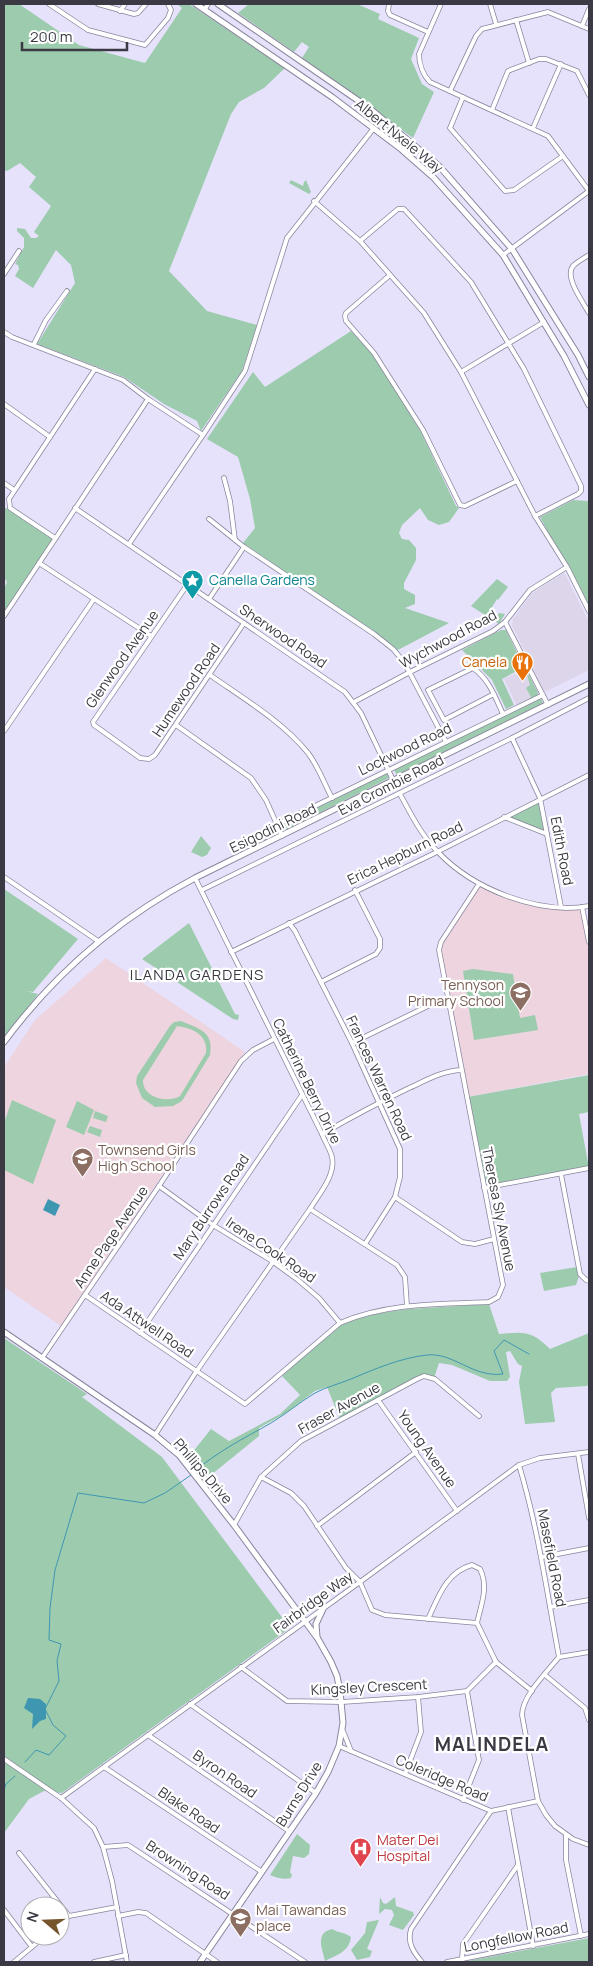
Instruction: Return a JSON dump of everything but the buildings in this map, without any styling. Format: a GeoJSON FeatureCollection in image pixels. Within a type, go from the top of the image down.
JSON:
{"type":"FeatureCollection","features":[{"type":"Feature","properties":{"kind":"main road","name":"Albert Nxele Way"},"geometry":{"type":"LineString","coordinates":[[196,4],[332,97],[374,128],[433,177],[503,255],[564,356],[589,406]]}},
{"type":"Feature","properties":{"kind":"main road","name":"Albert Nxele Way"},"geometry":{"type":"LineString","coordinates":[[218,4],[342,89],[440,167],[512,249],[578,355],[589,377]]}},
{"type":"Feature","properties":{"kind":"main road","name":"Esigodini Road"},"geometry":{"type":"LineString","coordinates":[[4,1042],[37,999],[98,941],[149,904],[195,878],[589,684]]}},
{"type":"Feature","properties":{"kind":"main road","name":"Phillips Drive"},"geometry":{"type":"LineString","coordinates":[[4,1332],[171,1448],[187,1465],[234,1525],[304,1622]]}},
{"type":"Feature","properties":{"kind":"main road"},"geometry":{"type":"LineString","coordinates":[[318,1639],[316,1624],[323,1609]]}},
{"type":"Feature","properties":{"kind":"main road","name":"Burns Drive"},"geometry":{"type":"LineString","coordinates":[[200,1962],[316,1793],[328,1772],[339,1746],[342,1731],[342,1702],[337,1676],[318,1639],[304,1622]]}},
{"type":"Feature","properties":{"kind":"street"},"geometry":{"type":"LineString","coordinates":[[51,4],[88,30],[145,45],[168,18],[171,10],[168,4]]}},
{"type":"Feature","properties":{"kind":"street"},"geometry":{"type":"LineString","coordinates":[[98,4],[136,14],[146,4]]}},
{"type":"Feature","properties":{"kind":"street"},"geometry":{"type":"LineString","coordinates":[[120,10],[125,4]]}},
{"type":"Feature","properties":{"kind":"street"},"geometry":{"type":"LineString","coordinates":[[204,9],[208,4]]}},
{"type":"Feature","properties":{"kind":"street"},"geometry":{"type":"LineString","coordinates":[[389,4],[388,10],[390,15],[428,32]]}},
{"type":"Feature","properties":{"kind":"street"},"geometry":{"type":"LineString","coordinates":[[441,4],[419,54],[424,75],[430,82],[548,136],[589,191],[503,255]]}},
{"type":"Feature","properties":{"kind":"street"},"geometry":{"type":"LineString","coordinates":[[490,4],[496,24]]}},
{"type":"Feature","properties":{"kind":"street"},"geometry":{"type":"LineString","coordinates":[[582,26],[589,9]]}},
{"type":"Feature","properties":{"kind":"street"},"geometry":{"type":"LineString","coordinates":[[450,91],[476,36],[482,29],[548,12],[589,29]]}},
{"type":"Feature","properties":{"kind":"street"},"geometry":{"type":"LineString","coordinates":[[516,20],[529,62]]}},
{"type":"Feature","properties":{"kind":"street"},"geometry":{"type":"LineString","coordinates":[[492,110],[508,71],[543,58],[561,64],[578,73],[589,95]]}},
{"type":"Feature","properties":{"kind":"street"},"geometry":{"type":"LineString","coordinates":[[533,128],[561,64]]}},
{"type":"Feature","properties":{"kind":"street"},"geometry":{"type":"LineString","coordinates":[[463,97],[450,128],[506,191],[514,190],[562,156]]}},
{"type":"Feature","properties":{"kind":"street"},"geometry":{"type":"LineString","coordinates":[[129,544],[245,371],[284,244],[290,232],[374,128]]}},
{"type":"Feature","properties":{"kind":"street"},"geometry":{"type":"LineString","coordinates":[[314,201],[360,241],[424,314],[461,372],[535,516],[567,567],[589,611]]}},
{"type":"Feature","properties":{"kind":"street"},"geometry":{"type":"LineString","coordinates":[[360,241],[398,209],[402,208],[406,210],[471,282],[524,369],[582,486],[578,494],[535,516]]}},
{"type":"Feature","properties":{"kind":"street"},"geometry":{"type":"LineString","coordinates":[[4,274],[19,251]]}},
{"type":"Feature","properties":{"kind":"street"},"geometry":{"type":"LineString","coordinates":[[589,255],[572,268],[570,274],[571,281],[589,313]]}},
{"type":"Feature","properties":{"kind":"street"},"geometry":{"type":"LineString","coordinates":[[390,275],[346,313],[346,321],[374,353],[423,430],[460,505],[465,506],[517,481]]}},
{"type":"Feature","properties":{"kind":"street"},"geometry":{"type":"LineString","coordinates":[[34,344],[46,320],[66,292]]}},
{"type":"Feature","properties":{"kind":"street"},"geometry":{"type":"LineString","coordinates":[[461,372],[544,322]]}},
{"type":"Feature","properties":{"kind":"street"},"geometry":{"type":"LineString","coordinates":[[4,332],[123,380],[203,435]]}},
{"type":"Feature","properties":{"kind":"street"},"geometry":{"type":"LineString","coordinates":[[55,538],[10,508],[9,499],[95,369]]}},
{"type":"Feature","properties":{"kind":"street"},"geometry":{"type":"LineString","coordinates":[[4,616],[148,398]]}},
{"type":"Feature","properties":{"kind":"street"},"geometry":{"type":"LineString","coordinates":[[4,404],[50,437]]}},
{"type":"Feature","properties":{"kind":"street"},"geometry":{"type":"LineString","coordinates":[[224,478],[235,540]]}},
{"type":"Feature","properties":{"kind":"street"},"geometry":{"type":"LineString","coordinates":[[4,483],[14,490]]}},
{"type":"Feature","properties":{"kind":"street","name":"Sherwood Road"},"geometry":{"type":"LineString","coordinates":[[75,508],[333,682],[354,702],[393,780]]}},
{"type":"Feature","properties":{"kind":"street"},"geometry":{"type":"LineString","coordinates":[[209,519],[244,547],[374,634],[399,655],[410,672],[446,742]]}},
{"type":"Feature","properties":{"kind":"street"},"geometry":{"type":"LineString","coordinates":[[209,599],[244,547]]}},
{"type":"Feature","properties":{"kind":"street"},"geometry":{"type":"LineString","coordinates":[[40,563],[151,636]]}},
{"type":"Feature","properties":{"kind":"street","name":"Wychwood Road"},"geometry":{"type":"LineString","coordinates":[[354,702],[493,631],[505,622],[528,591],[567,567]]}},
{"type":"Feature","properties":{"kind":"street","name":"Glenwood Avenue"},"geometry":{"type":"LineString","coordinates":[[140,758],[94,725],[93,722],[187,585]]}},
{"type":"Feature","properties":{"kind":"street"},"geometry":{"type":"LineString","coordinates":[[4,731],[94,599]]}},
{"type":"Feature","properties":{"kind":"street"},"geometry":{"type":"LineString","coordinates":[[505,622],[548,705]]}},
{"type":"Feature","properties":{"kind":"street","name":"Humewood Road"},"geometry":{"type":"LineString","coordinates":[[140,758],[146,760],[152,758],[244,623]]}},
{"type":"Feature","properties":{"kind":"street"},"geometry":{"type":"LineString","coordinates":[[494,694],[444,720],[428,690],[473,668],[487,680],[494,694],[503,714]]}},
{"type":"Feature","properties":{"kind":"street"},"geometry":{"type":"LineString","coordinates":[[210,675],[278,723],[301,745],[313,760],[332,798]]}},
{"type":"Feature","properties":{"kind":"street","name":"Lockwood Road"},"geometry":{"type":"LineString","coordinates":[[278,824],[542,695]]}},
{"type":"Feature","properties":{"kind":"street","name":"Eva Crombie Road"},"geometry":{"type":"LineString","coordinates":[[202,890],[400,794],[589,698]]}},
{"type":"Feature","properties":{"kind":"street"},"geometry":{"type":"LineString","coordinates":[[176,725],[251,778],[262,793],[282,836]]}},
{"type":"Feature","properties":{"kind":"street","name":"Edith Road"},"geometry":{"type":"LineString","coordinates":[[512,738],[540,798],[561,907]]}},
{"type":"Feature","properties":{"kind":"street","name":"Erica Hepburn Road"},"geometry":{"type":"LineString","coordinates":[[231,952],[355,890],[437,852],[540,798],[589,775]]}},
{"type":"Feature","properties":{"kind":"street"},"geometry":{"type":"LineString","coordinates":[[400,794],[417,825],[437,852],[479,884],[534,904],[561,907],[589,906]]}},
{"type":"Feature","properties":{"kind":"street"},"geometry":{"type":"LineString","coordinates":[[504,817],[547,834]]}},
{"type":"Feature","properties":{"kind":"street"},"geometry":{"type":"LineString","coordinates":[[4,878],[98,941]]}},
{"type":"Feature","properties":{"kind":"street","name":"Catherine Berry Drive"},"geometry":{"type":"LineString","coordinates":[[155,1436],[196,1372],[310,1209],[332,1168],[331,1156],[322,1134],[195,878]]}},
{"type":"Feature","properties":{"kind":"street","name":"Theresa Sly Avenue"},"geometry":{"type":"LineString","coordinates":[[196,1372],[247,1404],[340,1323],[356,1316],[407,1306],[489,1302],[498,1297],[503,1285],[439,950],[479,884]]}},
{"type":"Feature","properties":{"kind":"street"},"geometry":{"type":"LineString","coordinates":[[321,982],[376,954],[380,948],[380,939],[355,890]]}},
{"type":"Feature","properties":{"kind":"street"},"geometry":{"type":"LineString","coordinates":[[582,907],[589,942]]}},
{"type":"Feature","properties":{"kind":"street","name":"Frances Warren Road"},"geometry":{"type":"LineString","coordinates":[[289,923],[296,931],[352,1043],[400,1149],[400,1178],[395,1197],[365,1244]]}},
{"type":"Feature","properties":{"kind":"street"},"geometry":{"type":"LineString","coordinates":[[352,1043],[430,1005],[448,1002]]}},
{"type":"Feature","properties":{"kind":"street","name":"Anne Page Avenue"},"geometry":{"type":"LineString","coordinates":[[42,1358],[242,1062],[253,1050],[274,1040]]}},
{"type":"Feature","properties":{"kind":"street"},"geometry":{"type":"LineString","coordinates":[[322,1134],[380,1102],[433,1077],[448,1071],[461,1070]]}},
{"type":"Feature","properties":{"kind":"street","name":"Mary Burrows Road"},"geometry":{"type":"LineString","coordinates":[[140,1333],[302,1095]]}},
{"type":"Feature","properties":{"kind":"street"},"geometry":{"type":"LineString","coordinates":[[484,1188],[589,1168]]}},
{"type":"Feature","properties":{"kind":"street"},"geometry":{"type":"LineString","coordinates":[[561,1174],[580,1274],[589,1281]]}},
{"type":"Feature","properties":{"kind":"street","name":"Irene Cook Road"},"geometry":{"type":"LineString","coordinates":[[159,1186],[213,1225],[272,1261],[315,1294],[340,1323]]}},
{"type":"Feature","properties":{"kind":"street"},"geometry":{"type":"LineString","coordinates":[[395,1197],[462,1242],[475,1244],[494,1239]]}},
{"type":"Feature","properties":{"kind":"street"},"geometry":{"type":"LineString","coordinates":[[310,1209],[390,1260],[402,1272],[406,1285],[407,1306]]}},
{"type":"Feature","properties":{"kind":"street","name":"Ada Attwell Road"},"geometry":{"type":"LineString","coordinates":[[85,1295],[196,1372]]}},
{"type":"Feature","properties":{"kind":"street","name":"Fraser Avenue"},"geometry":{"type":"LineString","coordinates":[[234,1525],[261,1477],[301,1441],[417,1379],[424,1376],[430,1377],[479,1416]]}},
{"type":"Feature","properties":{"kind":"street","name":"Young Avenue"},"geometry":{"type":"LineString","coordinates":[[378,1400],[457,1511]]}},
{"type":"Feature","properties":{"kind":"street"},"geometry":{"type":"LineString","coordinates":[[317,1526],[416,1452]]}},
{"type":"Feature","properties":{"kind":"street","name":"Fairbridge Way"},"geometry":{"type":"LineString","coordinates":[[61,1798],[519,1465],[540,1458],[589,1452]]}},
{"type":"Feature","properties":{"kind":"street"},"geometry":{"type":"LineString","coordinates":[[578,1454],[589,1518]]}},
{"type":"Feature","properties":{"kind":"street","name":"Masefield Road"},"geometry":{"type":"LineString","coordinates":[[519,1465],[527,1490],[542,1557],[559,1657]]}},
{"type":"Feature","properties":{"kind":"street"},"geometry":{"type":"LineString","coordinates":[[261,1477],[283,1488],[298,1500],[350,1574],[360,1582],[372,1610],[385,1615],[476,1623]]}},
{"type":"Feature","properties":{"kind":"street"},"geometry":{"type":"LineString","coordinates":[[542,1557],[589,1548]]}},
{"type":"Feature","properties":{"kind":"street"},"geometry":{"type":"LineString","coordinates":[[428,1619],[446,1582],[467,1566],[472,1565],[480,1569],[485,1586],[476,1623],[496,1662],[532,1691]]}},
{"type":"Feature","properties":{"kind":"street"},"geometry":{"type":"LineString","coordinates":[[550,1607],[589,1600]]}},
{"type":"Feature","properties":{"kind":"street"},"geometry":{"type":"LineString","coordinates":[[589,1652],[559,1657],[532,1691],[522,1712],[538,1801],[546,1816],[566,1835],[589,1845]]}},
{"type":"Feature","properties":{"kind":"street"},"geometry":{"type":"LineString","coordinates":[[463,1800],[478,1760],[467,1691],[496,1662]]}},
{"type":"Feature","properties":{"kind":"street","name":"Kingsley Crescent"},"geometry":{"type":"LineString","coordinates":[[241,1667],[287,1701],[342,1702],[418,1697],[467,1691]]}},
{"type":"Feature","properties":{"kind":"street"},"geometry":{"type":"LineString","coordinates":[[545,1675],[587,1708],[589,1720]]}},
{"type":"Feature","properties":{"kind":"street"},"geometry":{"type":"LineString","coordinates":[[405,1774],[421,1732],[418,1697]]}},
{"type":"Feature","properties":{"kind":"street"},"geometry":{"type":"LineString","coordinates":[[190,1704],[316,1793]]}},
{"type":"Feature","properties":{"kind":"street"},"geometry":{"type":"LineString","coordinates":[[342,1731],[351,1751]]}},
{"type":"Feature","properties":{"kind":"street","name":"Byron Road"},"geometry":{"type":"LineString","coordinates":[[148,1734],[290,1831]]}},
{"type":"Feature","properties":{"kind":"street","name":"Coleridge Road"},"geometry":{"type":"LineString","coordinates":[[339,1746],[491,1811],[538,1801]]}},
{"type":"Feature","properties":{"kind":"street"},"geometry":{"type":"LineString","coordinates":[[4,1759],[61,1798],[94,1828],[103,1847],[127,1962]]}},
{"type":"Feature","properties":{"kind":"street","name":"Blake Road"},"geometry":{"type":"LineString","coordinates":[[104,1767],[262,1872]]}},
{"type":"Feature","properties":{"kind":"street"},"geometry":{"type":"LineString","coordinates":[[508,1807],[534,1946]]}},
{"type":"Feature","properties":{"kind":"street"},"geometry":{"type":"LineString","coordinates":[[413,1962],[420,1960],[410,1946],[409,1934],[411,1929],[491,1811]]}},
{"type":"Feature","properties":{"kind":"street"},"geometry":{"type":"LineString","coordinates":[[566,1835],[566,1860],[582,1936]]}},
{"type":"Feature","properties":{"kind":"street","name":"Browning Road"},"geometry":{"type":"LineString","coordinates":[[103,1847],[128,1845],[305,1962]]}},
{"type":"Feature","properties":{"kind":"street"},"geometry":{"type":"LineString","coordinates":[[18,1853],[53,1896]]}},
{"type":"Feature","properties":{"kind":"street"},"geometry":{"type":"LineString","coordinates":[[462,1960],[463,1944],[518,1865]]}},
{"type":"Feature","properties":{"kind":"street"},"geometry":{"type":"LineString","coordinates":[[70,1916],[117,1907]]}},
{"type":"Feature","properties":{"kind":"street"},"geometry":{"type":"LineString","coordinates":[[4,1910],[32,1947],[14,1962]]}},
{"type":"Feature","properties":{"kind":"street"},"geometry":{"type":"LineString","coordinates":[[118,1916],[138,1912],[146,1914],[217,1962]]}},
{"type":"Feature","properties":{"kind":"street","name":"Longfellow Road"},"geometry":{"type":"LineString","coordinates":[[447,1962],[589,1934]]}},
{"type":"Feature","properties":{"kind":"street"},"geometry":{"type":"LineString","coordinates":[[94,1962],[126,1955]]}},
{"type":"Feature","properties":{"kind":"shaded area"},"geometry":{"type":"Polygon","coordinates":[[[563,573],[589,622],[589,670],[517,706],[504,679],[532,665],[512,626],[513,619],[532,593],[563,573]]]}},
{"type":"Feature","properties":{"kind":"shaded area","name":"Tennyson Primary School"},"geometry":{"type":"Polygon","coordinates":[[[480,885],[535,904],[582,908],[589,946],[589,1074],[467,1097],[440,951],[442,942],[480,885]]]}},
{"type":"Feature","properties":{"kind":"shaded area","name":"Townsend Girls High School"},"geometry":{"type":"Polygon","coordinates":[[[106,958],[245,1052],[61,1326],[4,1287],[4,1067],[35,1020],[106,958]]]}},
{"type":"Feature","properties":{"kind":"green space"},"geometry":{"type":"Polygon","coordinates":[[[4,4],[19,4],[79,45],[145,63],[182,8],[177,4],[189,4],[285,68],[264,88],[239,102],[231,114],[169,271],[207,311],[257,325],[242,371],[201,431],[197,421],[164,404],[124,377],[37,344],[75,283],[71,265],[56,250],[33,288],[15,276],[19,269],[18,265],[15,264],[24,247],[24,238],[17,231],[17,228],[25,229],[31,238],[36,238],[39,236],[34,232],[51,206],[29,187],[36,177],[20,163],[7,171],[4,170],[4,4]]]}},
{"type":"Feature","properties":{"kind":"green space"},"geometry":{"type":"Polygon","coordinates":[[[249,4],[357,4],[380,14],[378,19],[419,38],[411,59],[422,84],[434,92],[413,138],[302,58],[309,47],[302,42],[294,52],[238,13],[249,4]]]}},
{"type":"Feature","properties":{"kind":"green space"},"geometry":{"type":"Polygon","coordinates":[[[291,180],[303,186],[306,180],[311,192],[309,194],[289,183],[291,180]]]}},
{"type":"Feature","properties":{"kind":"green space"},"geometry":{"type":"Polygon","coordinates":[[[351,331],[373,354],[421,432],[456,506],[459,508],[449,522],[439,525],[428,520],[420,508],[402,525],[399,533],[402,539],[409,540],[416,548],[416,560],[404,583],[404,589],[415,595],[415,604],[405,608],[449,623],[398,650],[243,543],[255,528],[250,499],[238,457],[207,439],[253,372],[265,387],[351,331]]]}},
{"type":"Feature","properties":{"kind":"green space"},"geometry":{"type":"Polygon","coordinates":[[[573,500],[589,501],[589,610],[540,517],[573,500]]]}},
{"type":"Feature","properties":{"kind":"green space"},"geometry":{"type":"Polygon","coordinates":[[[4,508],[10,509],[53,539],[4,614],[4,589],[7,582],[4,577],[4,508]]]}},
{"type":"Feature","properties":{"kind":"green space"},"geometry":{"type":"Polygon","coordinates":[[[497,579],[508,587],[489,612],[496,617],[499,613],[505,614],[499,624],[471,606],[497,579]]]}},
{"type":"Feature","properties":{"kind":"green space"},"geometry":{"type":"Polygon","coordinates":[[[501,630],[506,630],[524,667],[502,679],[514,705],[506,709],[492,680],[462,650],[501,630]]]}},
{"type":"Feature","properties":{"kind":"green space"},"geometry":{"type":"Polygon","coordinates":[[[527,675],[529,675],[538,693],[536,697],[528,701],[531,697],[526,688],[530,685],[527,675]]]}},
{"type":"Feature","properties":{"kind":"green space"},"geometry":{"type":"Polygon","coordinates":[[[541,698],[543,703],[397,775],[394,770],[541,698]]]}},
{"type":"Feature","properties":{"kind":"green space"},"geometry":{"type":"Polygon","coordinates":[[[387,773],[389,778],[285,830],[283,825],[387,773]]]}},
{"type":"Feature","properties":{"kind":"green space"},"geometry":{"type":"Polygon","coordinates":[[[539,800],[546,833],[507,817],[539,800]]]}},
{"type":"Feature","properties":{"kind":"green space"},"geometry":{"type":"Polygon","coordinates":[[[201,836],[211,848],[207,855],[202,857],[191,852],[201,836]]]}},
{"type":"Feature","properties":{"kind":"green space"},"geometry":{"type":"Polygon","coordinates":[[[4,889],[78,939],[33,992],[26,991],[38,994],[4,1040],[4,889]]]}},
{"type":"Feature","properties":{"kind":"green space"},"geometry":{"type":"Polygon","coordinates":[[[189,923],[235,1014],[239,1015],[238,1020],[233,1019],[142,959],[189,923]]]}},
{"type":"Feature","properties":{"kind":"green space"},"geometry":{"type":"Polygon","coordinates":[[[473,969],[513,974],[520,1018],[535,1015],[538,1030],[474,1040],[463,971],[473,969]]]}},
{"type":"Feature","properties":{"kind":"green space"},"geometry":{"type":"Polygon","coordinates":[[[181,1021],[204,1032],[210,1041],[210,1055],[182,1101],[173,1106],[155,1107],[142,1098],[136,1083],[137,1076],[174,1022],[181,1021]],[[177,1026],[143,1080],[144,1086],[151,1095],[162,1099],[180,1096],[206,1053],[205,1041],[202,1037],[194,1031],[177,1026]]]}},
{"type":"Feature","properties":{"kind":"green space"},"geometry":{"type":"Polygon","coordinates":[[[589,1075],[589,1112],[579,1114],[589,1168],[490,1186],[485,1181],[468,1097],[589,1075]]]}},
{"type":"Feature","properties":{"kind":"green space"},"geometry":{"type":"Polygon","coordinates":[[[12,1100],[56,1120],[33,1184],[4,1170],[4,1123],[12,1100]]]}},
{"type":"Feature","properties":{"kind":"green space"},"geometry":{"type":"Polygon","coordinates":[[[77,1101],[94,1110],[84,1135],[66,1127],[77,1101]]]}},
{"type":"Feature","properties":{"kind":"green space"},"geometry":{"type":"Polygon","coordinates":[[[95,1111],[108,1116],[106,1122],[93,1118],[95,1111]]]}},
{"type":"Feature","properties":{"kind":"green space"},"geometry":{"type":"Polygon","coordinates":[[[90,1126],[102,1130],[100,1137],[87,1132],[90,1126]]]}},
{"type":"Feature","properties":{"kind":"green space"},"geometry":{"type":"Polygon","coordinates":[[[577,1267],[579,1276],[576,1285],[544,1291],[540,1273],[577,1267]]]}},
{"type":"Feature","properties":{"kind":"green space"},"geometry":{"type":"Polygon","coordinates":[[[489,1304],[499,1334],[521,1333],[532,1335],[550,1349],[589,1333],[589,1383],[587,1386],[556,1388],[551,1393],[555,1422],[525,1424],[519,1382],[522,1366],[518,1364],[510,1351],[506,1352],[510,1377],[507,1381],[490,1381],[452,1365],[439,1363],[434,1378],[424,1375],[340,1419],[327,1387],[315,1391],[286,1413],[259,1428],[259,1436],[206,1479],[187,1459],[211,1429],[229,1441],[280,1414],[300,1395],[282,1376],[340,1325],[380,1313],[408,1309],[489,1304]]]}},
{"type":"Feature","properties":{"kind":"green space"},"geometry":{"type":"Polygon","coordinates":[[[4,1338],[87,1394],[82,1397],[162,1457],[290,1628],[62,1793],[44,1791],[29,1799],[4,1833],[4,1338]]]}},
{"type":"Feature","properties":{"kind":"green space"},"geometry":{"type":"Polygon","coordinates":[[[297,1834],[310,1845],[309,1854],[304,1858],[293,1856],[290,1872],[291,1878],[286,1879],[270,1875],[297,1834]]]}},
{"type":"Feature","properties":{"kind":"green space"},"geometry":{"type":"Polygon","coordinates":[[[380,1897],[383,1903],[386,1904],[395,1897],[396,1906],[413,1912],[414,1915],[403,1930],[389,1925],[394,1915],[392,1910],[385,1909],[379,1914],[380,1897]]]}},
{"type":"Feature","properties":{"kind":"green space"},"geometry":{"type":"Polygon","coordinates":[[[379,1920],[367,1949],[372,1951],[370,1957],[357,1960],[351,1950],[365,1933],[367,1922],[379,1920]]]}},
{"type":"Feature","properties":{"kind":"green space"},"geometry":{"type":"Polygon","coordinates":[[[332,1929],[351,1937],[350,1942],[345,1950],[325,1961],[321,1946],[322,1937],[323,1934],[332,1929]]]}},
{"type":"Feature","properties":{"kind":"green space"},"geometry":{"type":"Polygon","coordinates":[[[589,1938],[589,1962],[462,1962],[589,1938]]]}},
{"type":"Feature","properties":{"kind":"water"},"geometry":{"type":"Polygon","coordinates":[[[48,1199],[60,1205],[55,1216],[43,1210],[48,1199]]]}},
{"type":"Feature","properties":{"kind":"water"},"geometry":{"type":"Polygon","coordinates":[[[28,1698],[40,1699],[46,1704],[46,1719],[40,1721],[32,1729],[33,1714],[24,1708],[28,1698]]]}},
{"type":"Feature","properties":{"kind":"waterway"},"geometry":{"type":"LineString","coordinates":[[194,1472],[222,1451],[271,1423],[315,1393],[388,1364],[417,1356],[436,1355],[446,1357],[482,1372],[503,1374],[494,1351],[504,1340],[529,1354]]}},
{"type":"Feature","properties":{"kind":"waterway"},"geometry":{"type":"LineString","coordinates":[[25,1762],[36,1750],[49,1755],[66,1736],[53,1725],[45,1709],[59,1681],[57,1661],[61,1644],[49,1640],[50,1608],[55,1570],[78,1493],[144,1503],[165,1493],[191,1475]]}},
{"type":"Feature","properties":{"kind":"waterway"},"geometry":{"type":"LineString","coordinates":[[4,1790],[6,1784],[15,1776]]}},
{"type":"Feature","properties":{"kind":"place","name":"Canella Gardens"},"geometry":{"type":"Point","coordinates":[193,599]}},
{"type":"Feature","properties":{"kind":"place","name":"Canela"},"geometry":{"type":"Point","coordinates":[523,681]}},
{"type":"Feature","properties":{"kind":"place","name":"Tennyson Primary School"},"geometry":{"type":"Point","coordinates":[520,1012]}},
{"type":"Feature","properties":{"kind":"place","name":"Townsend Girls High School"},"geometry":{"type":"Point","coordinates":[82,1177]}},
{"type":"Feature","properties":{"kind":"place","name":"Mater Dei Hospital"},"geometry":{"type":"Point","coordinates":[361,1867]}},
{"type":"Feature","properties":{"kind":"place","name":"Mai Tawandas place"},"geometry":{"type":"Point","coordinates":[240,1937]}},
{"type":"Feature","properties":{"kind":"district","name":"ILANDA GARDENS"},"geometry":{"type":"Point","coordinates":[197,975]}},
{"type":"Feature","properties":{"kind":"district","name":"MALINDELA"},"geometry":{"type":"Point","coordinates":[492,1744]}}]}
